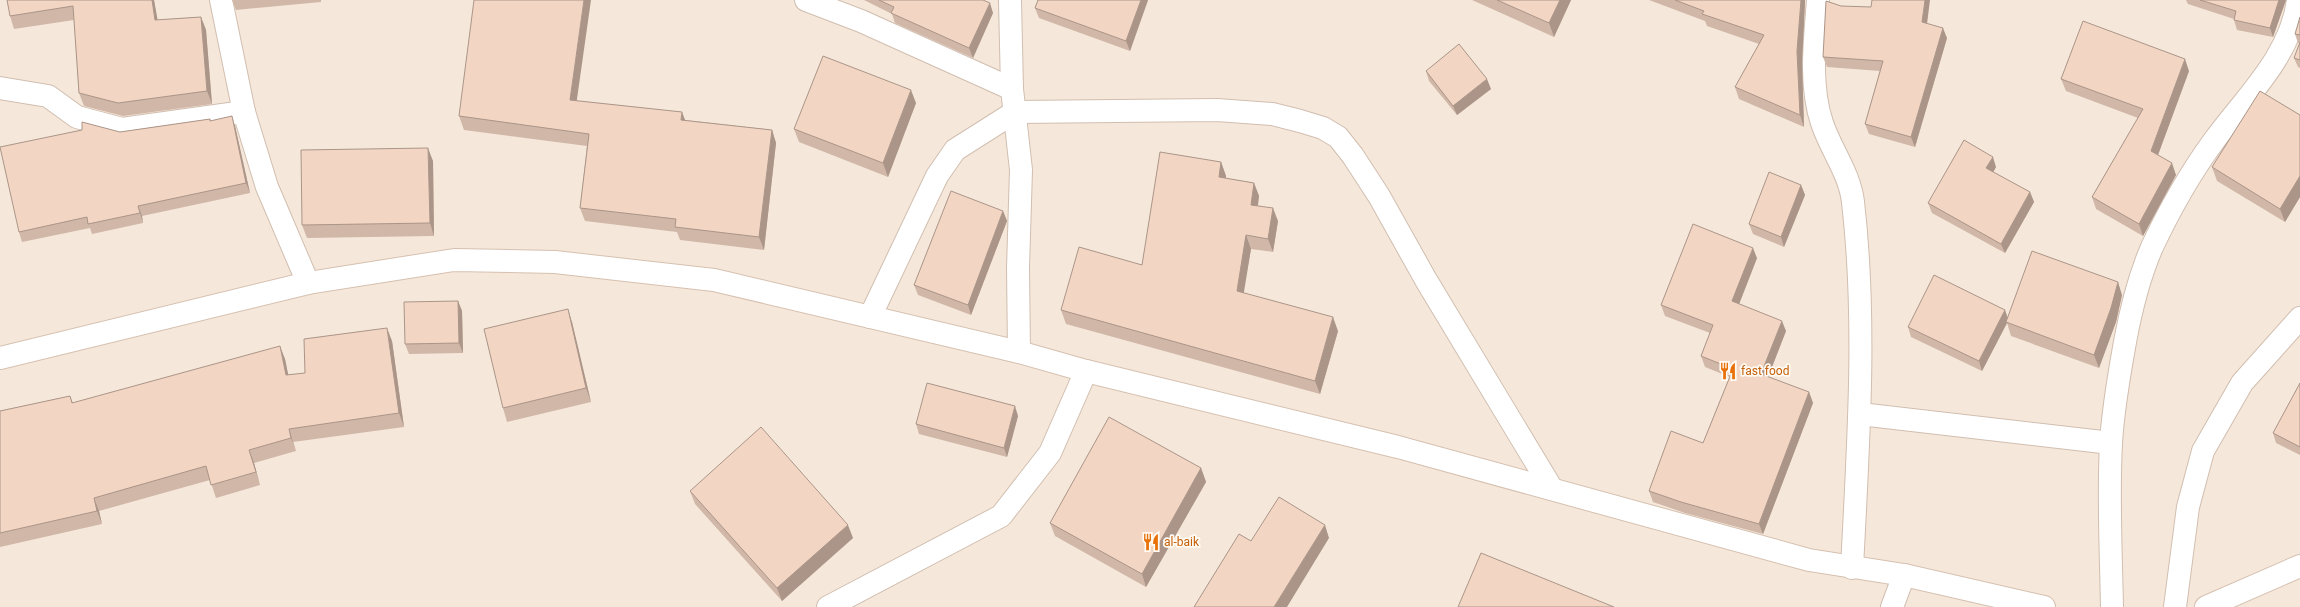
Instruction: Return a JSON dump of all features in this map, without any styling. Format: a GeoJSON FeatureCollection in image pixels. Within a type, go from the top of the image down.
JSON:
{"type":"FeatureCollection","features":[{"type":"Feature","properties":{"kind":"street"},"geometry":{"type":"LineString","coordinates":[[221,0],[244,112],[267,188],[308,283]]}},
{"type":"Feature","properties":{"kind":"street"},"geometry":{"type":"LineString","coordinates":[[806,0],[861,21],[1012,89]]}},
{"type":"Feature","properties":{"kind":"street"},"geometry":{"type":"LineString","coordinates":[[1010,0],[1012,89],[1021,170],[1018,268],[1019,352]]}},
{"type":"Feature","properties":{"kind":"street"},"geometry":{"type":"LineString","coordinates":[[1818,0],[1815,33],[1816,90],[1822,123],[1841,163],[1853,196],[1857,235],[1860,414],[1852,568]]}},
{"type":"Feature","properties":{"kind":"street"},"geometry":{"type":"LineString","coordinates":[[2112,607],[2111,443],[2118,381],[2131,313],[2139,281],[2152,248],[2190,177],[2213,142],[2276,60],[2288,34],[2298,0]]}},
{"type":"Feature","properties":{"kind":"street"},"geometry":{"type":"LineString","coordinates":[[0,88],[48,96],[77,117],[122,129],[244,112]]}},
{"type":"Feature","properties":{"kind":"street"},"geometry":{"type":"LineString","coordinates":[[870,317],[937,176],[955,150],[1015,112],[1217,110],[1272,114],[1323,128],[1338,137],[1379,196],[1426,280],[1552,489]]}},
{"type":"Feature","properties":{"kind":"street"},"geometry":{"type":"LineString","coordinates":[[0,358],[308,283],[454,260],[555,262],[714,280],[1019,352],[1086,371],[1398,447],[1809,560],[1852,568],[1904,574],[2044,607]]}},
{"type":"Feature","properties":{"kind":"street"},"geometry":{"type":"LineString","coordinates":[[2175,607],[2188,507],[2203,451],[2242,383],[2300,318]]}},
{"type":"Feature","properties":{"kind":"street"},"geometry":{"type":"LineString","coordinates":[[828,607],[1002,516],[1050,453],[1086,371]]}},
{"type":"Feature","properties":{"kind":"street"},"geometry":{"type":"LineString","coordinates":[[1860,414],[2111,443]]}},
{"type":"Feature","properties":{"kind":"street"},"geometry":{"type":"LineString","coordinates":[[2206,607],[2300,566]]}},
{"type":"Feature","properties":{"kind":"street"},"geometry":{"type":"LineString","coordinates":[[1892,607],[1904,574]]}},
{"type":"Feature","properties":{"kind":"shaded area"},"geometry":{"type":"Polygon","coordinates":[[[0,0],[2300,0],[2300,607],[0,607],[0,0]]]}},
{"type":"Feature","properties":{"kind":"building"},"geometry":{"type":"Polygon","coordinates":[[[7,0],[152,0],[155,20],[201,17],[207,91],[118,103],[79,93],[73,6],[10,16],[7,0]]]}},
{"type":"Feature","properties":{"kind":"building"},"geometry":{"type":"Polygon","coordinates":[[[474,0],[584,0],[570,100],[682,112],[681,120],[772,130],[759,237],[675,227],[676,219],[580,208],[589,134],[459,116],[474,0]]]}},
{"type":"Feature","properties":{"kind":"building"},"geometry":{"type":"Polygon","coordinates":[[[879,0],[983,0],[990,3],[969,48],[891,13],[894,7],[879,0]]]}},
{"type":"Feature","properties":{"kind":"building"},"geometry":{"type":"Polygon","coordinates":[[[1038,0],[1141,0],[1126,41],[1035,8],[1038,0]]]}},
{"type":"Feature","properties":{"kind":"building"},"geometry":{"type":"Polygon","coordinates":[[[1497,0],[1560,0],[1549,23],[1497,0]]]}},
{"type":"Feature","properties":{"kind":"building"},"geometry":{"type":"Polygon","coordinates":[[[1675,0],[1801,0],[1797,51],[1800,115],[1735,87],[1764,35],[1702,14],[1704,11],[1675,0]]]}},
{"type":"Feature","properties":{"kind":"building"},"geometry":{"type":"Polygon","coordinates":[[[1872,0],[1925,0],[1922,22],[1943,28],[1911,137],[1865,124],[1883,61],[1823,57],[1826,1],[1841,6],[1871,7],[1872,0]]]}},
{"type":"Feature","properties":{"kind":"building"},"geometry":{"type":"Polygon","coordinates":[[[2200,0],[2279,0],[2270,28],[2234,20],[2236,11],[2200,0]]]}},
{"type":"Feature","properties":{"kind":"building"},"geometry":{"type":"Polygon","coordinates":[[[2300,17],[2300,35],[2295,34],[2300,17]]]}},
{"type":"Feature","properties":{"kind":"building"},"geometry":{"type":"Polygon","coordinates":[[[2083,21],[2185,59],[2151,151],[2172,163],[2139,224],[2092,197],[2143,109],[2061,79],[2083,21]]]}},
{"type":"Feature","properties":{"kind":"building"},"geometry":{"type":"Polygon","coordinates":[[[2300,42],[2300,60],[2294,58],[2300,42]]]}},
{"type":"Feature","properties":{"kind":"building"},"geometry":{"type":"Polygon","coordinates":[[[1459,44],[1487,79],[1453,106],[1426,71],[1459,44]]]}},
{"type":"Feature","properties":{"kind":"building"},"geometry":{"type":"Polygon","coordinates":[[[823,56],[911,90],[883,163],[794,129],[823,56]]]}},
{"type":"Feature","properties":{"kind":"building"},"geometry":{"type":"Polygon","coordinates":[[[2260,91],[2300,115],[2300,176],[2280,209],[2212,167],[2260,91]]]}},
{"type":"Feature","properties":{"kind":"building"},"geometry":{"type":"Polygon","coordinates":[[[232,116],[246,183],[138,206],[140,213],[88,224],[87,217],[19,232],[0,147],[82,130],[82,122],[120,132],[210,119],[210,121],[232,116]]]}},
{"type":"Feature","properties":{"kind":"building"},"geometry":{"type":"Polygon","coordinates":[[[1964,140],[1993,157],[1986,168],[2030,192],[2001,244],[1928,203],[1964,140]]]}},
{"type":"Feature","properties":{"kind":"building"},"geometry":{"type":"Polygon","coordinates":[[[428,148],[430,223],[302,225],[301,150],[428,148]]]}},
{"type":"Feature","properties":{"kind":"building"},"geometry":{"type":"Polygon","coordinates":[[[1160,152],[1221,162],[1219,177],[1254,183],[1251,205],[1273,208],[1268,239],[1246,235],[1237,291],[1333,317],[1315,381],[1061,310],[1079,247],[1142,265],[1160,152]]]}},
{"type":"Feature","properties":{"kind":"building"},"geometry":{"type":"Polygon","coordinates":[[[1769,172],[1801,185],[1781,237],[1749,224],[1769,172]]]}},
{"type":"Feature","properties":{"kind":"building"},"geometry":{"type":"Polygon","coordinates":[[[951,191],[1003,211],[968,305],[914,285],[951,191]]]}},
{"type":"Feature","properties":{"kind":"building"},"geometry":{"type":"Polygon","coordinates":[[[1693,224],[1753,248],[1732,301],[1782,321],[1761,374],[1809,392],[1759,524],[1681,502],[1649,491],[1671,431],[1703,443],[1733,369],[1701,356],[1713,325],[1661,305],[1693,224]]]}},
{"type":"Feature","properties":{"kind":"building"},"geometry":{"type":"Polygon","coordinates":[[[2032,251],[2118,282],[2111,308],[2094,355],[2006,322],[2032,251]]]}},
{"type":"Feature","properties":{"kind":"building"},"geometry":{"type":"Polygon","coordinates":[[[1934,275],[2005,310],[1979,361],[1908,327],[1934,275]]]}},
{"type":"Feature","properties":{"kind":"building"},"geometry":{"type":"Polygon","coordinates":[[[458,301],[459,343],[405,344],[404,302],[458,301]]]}},
{"type":"Feature","properties":{"kind":"building"},"geometry":{"type":"Polygon","coordinates":[[[568,309],[586,388],[503,408],[484,329],[568,309]]]}},
{"type":"Feature","properties":{"kind":"building"},"geometry":{"type":"Polygon","coordinates":[[[387,328],[399,413],[289,429],[291,438],[249,450],[256,472],[211,485],[206,466],[94,498],[97,511],[0,533],[0,411],[70,396],[72,403],[280,346],[286,375],[305,373],[304,339],[387,328]]]}},
{"type":"Feature","properties":{"kind":"building"},"geometry":{"type":"Polygon","coordinates":[[[927,383],[1015,406],[1004,448],[916,424],[927,383]]]}},
{"type":"Feature","properties":{"kind":"building"},"geometry":{"type":"Polygon","coordinates":[[[2300,383],[2300,447],[2273,433],[2300,383]]]}},
{"type":"Feature","properties":{"kind":"building"},"geometry":{"type":"Polygon","coordinates":[[[1109,417],[1201,468],[1142,574],[1050,523],[1109,417]]]}},
{"type":"Feature","properties":{"kind":"building"},"geometry":{"type":"Polygon","coordinates":[[[761,427],[848,525],[777,588],[690,491],[761,427]]]}},
{"type":"Feature","properties":{"kind":"building"},"geometry":{"type":"Polygon","coordinates":[[[1279,497],[1325,525],[1274,607],[1194,607],[1239,534],[1251,541],[1279,497]]]}},
{"type":"Feature","properties":{"kind":"building"},"geometry":{"type":"Polygon","coordinates":[[[1481,553],[1614,607],[1458,607],[1481,553]]]}},
{"type":"Feature","properties":{"kind":"place","name":"fast food"},"geometry":{"type":"Point","coordinates":[1728,371]}},
{"type":"Feature","properties":{"kind":"place","name":"al-baik"},"geometry":{"type":"Point","coordinates":[1151,542]}}]}
